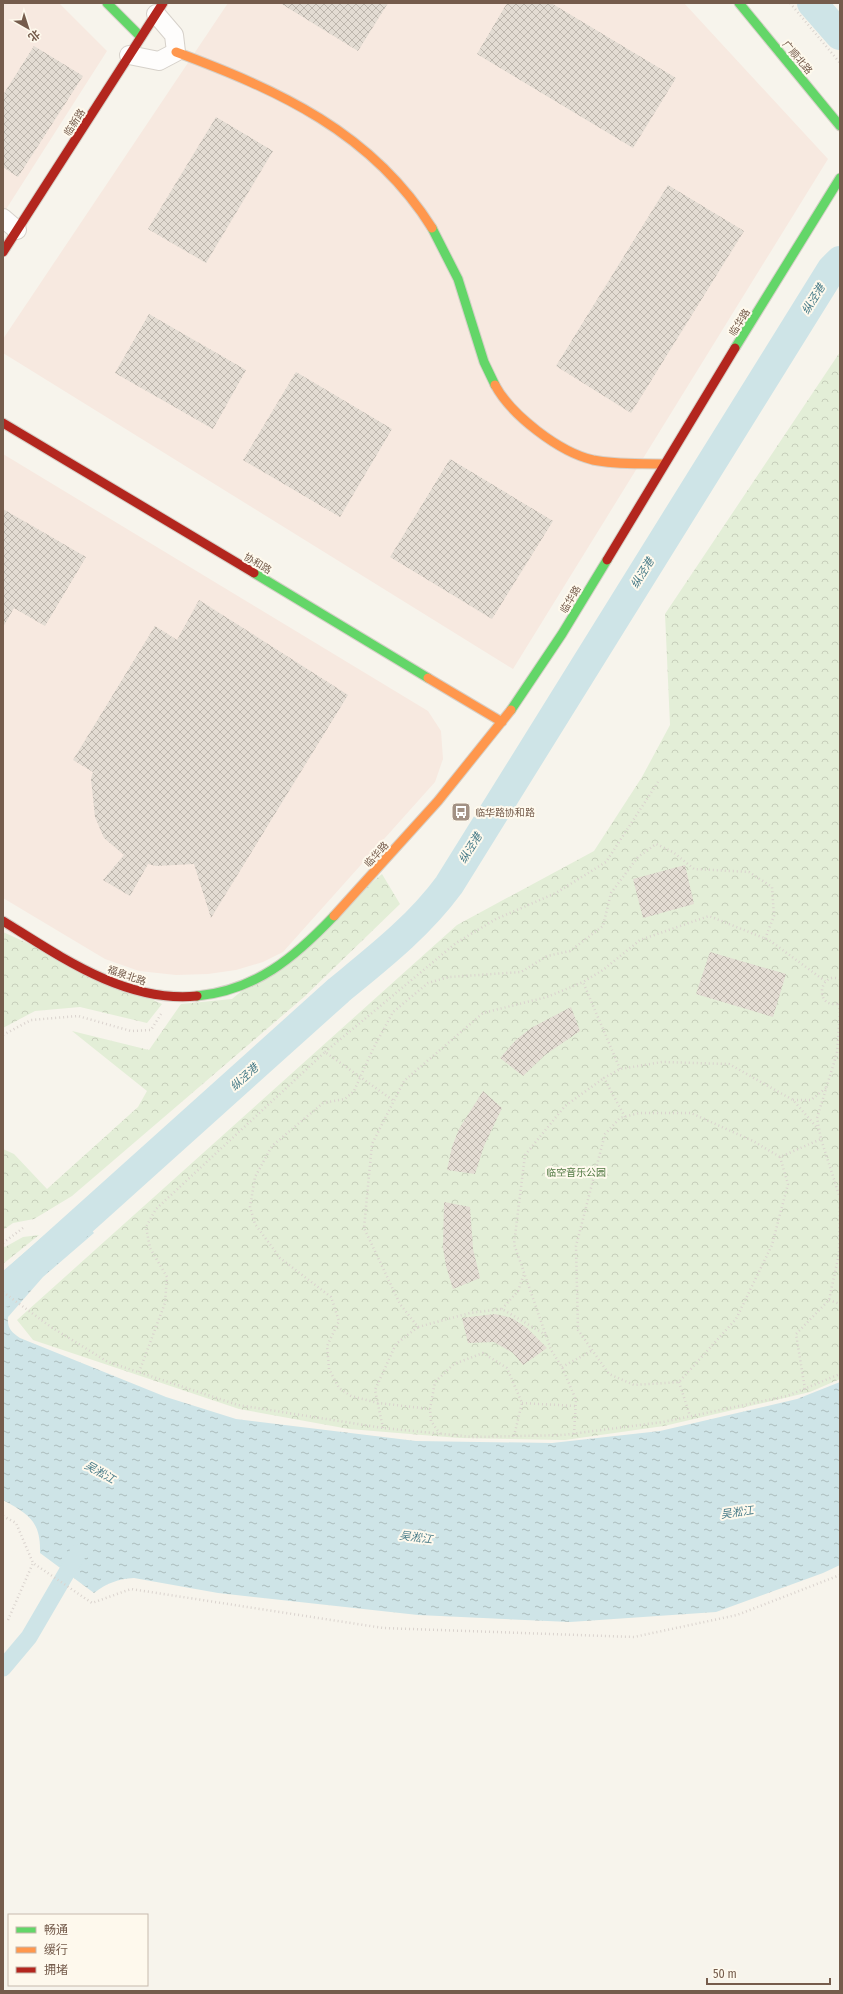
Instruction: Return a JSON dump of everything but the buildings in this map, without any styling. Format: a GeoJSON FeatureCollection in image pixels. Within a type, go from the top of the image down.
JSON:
{"type":"FeatureCollection","features":[{"type":"Feature","properties":{"kind":"street"},"geometry":{"type":"LineString","coordinates":[[107,3],[141,37]]}},
{"type":"Feature","properties":{"kind":"street","name":"广顺北路"},"geometry":{"type":"LineString","coordinates":[[739,3],[840,126]]}},
{"type":"Feature","properties":{"kind":"street"},"geometry":{"type":"LineString","coordinates":[[160,8],[174,35],[176,52]]}},
{"type":"Feature","properties":{"kind":"street","name":"临新路"},"geometry":{"type":"LineString","coordinates":[[3,252],[160,8]]}},
{"type":"Feature","properties":{"kind":"street"},"geometry":{"type":"LineString","coordinates":[[129,56],[158,61],[176,52],[246,78],[319,115],[361,145],[391,174],[417,206],[442,244],[458,280],[479,350],[494,384],[508,406],[528,424],[570,452],[595,460],[664,464]]}},
{"type":"Feature","properties":{"kind":"street","name":"临华路"},"geometry":{"type":"LineString","coordinates":[[256,980],[289,960],[322,930],[416,827],[502,722],[565,629],[664,464],[840,178]]}},
{"type":"Feature","properties":{"kind":"street"},"geometry":{"type":"LineString","coordinates":[[3,218],[17,230]]}},
{"type":"Feature","properties":{"kind":"street","name":"协和路"},"geometry":{"type":"LineString","coordinates":[[3,423],[502,722]]}},
{"type":"Feature","properties":{"kind":"street","name":"福泉北路"},"geometry":{"type":"LineString","coordinates":[[3,922],[93,975],[127,989],[143,993],[173,996],[213,995],[242,987],[256,980]]}},
{"type":"Feature","properties":{"kind":"path"},"geometry":{"type":"LineString","coordinates":[[790,3],[840,64]]}},
{"type":"Feature","properties":{"kind":"path"},"geometry":{"type":"LineString","coordinates":[[139,1372],[165,1303],[167,1277],[150,1248],[146,1227],[156,1209],[325,1052],[456,943],[496,919],[556,892],[606,862],[658,782]]}},
{"type":"Feature","properties":{"kind":"path"},"geometry":{"type":"LineString","coordinates":[[430,1409],[378,1403],[351,1396],[339,1388],[329,1369],[327,1346],[339,1321],[332,1297],[280,1258],[255,1224],[250,1207],[254,1177],[272,1146],[323,1103],[345,1099],[354,1091],[373,1049],[393,1012],[428,983],[449,977],[521,972],[547,956],[570,951],[603,926],[611,893],[638,857],[656,844],[673,852],[694,869],[749,872],[772,886],[774,916],[765,939]]}},
{"type":"Feature","properties":{"kind":"path"},"geometry":{"type":"LineString","coordinates":[[418,1327],[400,1304],[364,1228],[372,1144],[404,1081],[483,1013],[547,997],[582,982],[603,970],[640,940],[709,916],[765,939],[825,982]]}},
{"type":"Feature","properties":{"kind":"path"},"geometry":{"type":"LineString","coordinates":[[804,1388],[796,1334],[829,1300],[839,1254],[840,1198],[821,1139],[817,1118],[837,1054],[840,1011],[839,1004],[830,1004],[823,998],[822,989],[825,982],[833,978],[839,978]]}},
{"type":"Feature","properties":{"kind":"path"},"geometry":{"type":"LineString","coordinates":[[582,982],[620,1069]]}},
{"type":"Feature","properties":{"kind":"path"},"geometry":{"type":"LineString","coordinates":[[3,1035],[31,1020],[78,1016],[131,1031],[151,1030],[173,996]]}},
{"type":"Feature","properties":{"kind":"path"},"geometry":{"type":"LineString","coordinates":[[325,1052],[394,1101]]}},
{"type":"Feature","properties":{"kind":"path"},"geometry":{"type":"LineString","coordinates":[[574,1434],[576,1400],[562,1367],[551,1350],[514,1244],[525,1155],[565,1106],[604,1078],[620,1069],[662,1062],[729,1064],[793,1100],[819,1130]]}},
{"type":"Feature","properties":{"kind":"path"},"geometry":{"type":"LineString","coordinates":[[604,1078],[625,1117]]}},
{"type":"Feature","properties":{"kind":"path"},"geometry":{"type":"LineString","coordinates":[[793,1100],[811,1100],[826,1088]]}},
{"type":"Feature","properties":{"kind":"path"},"geometry":{"type":"LineString","coordinates":[[639,1112],[691,1113],[753,1141],[780,1157],[788,1184],[772,1245],[736,1319],[679,1382],[634,1385],[609,1374],[578,1330],[576,1246],[605,1134],[620,1118],[639,1112]]}},
{"type":"Feature","properties":{"kind":"path"},"geometry":{"type":"LineString","coordinates":[[780,1157],[821,1139]]}},
{"type":"Feature","properties":{"kind":"path"},"geometry":{"type":"LineString","coordinates":[[3,1243],[23,1228]]}},
{"type":"Feature","properties":{"kind":"path"},"geometry":{"type":"LineString","coordinates":[[383,1428],[375,1390],[396,1344],[418,1327],[470,1313],[502,1308],[518,1291],[524,1274]]}},
{"type":"Feature","properties":{"kind":"path"},"geometry":{"type":"LineString","coordinates":[[3,1292],[51,1327],[108,1362],[238,1405],[383,1428],[440,1434],[473,1437],[574,1434],[663,1422],[787,1396],[840,1374]]}},
{"type":"Feature","properties":{"kind":"path"},"geometry":{"type":"LineString","coordinates":[[829,1300],[840,1304]]}},
{"type":"Feature","properties":{"kind":"path"},"geometry":{"type":"LineString","coordinates":[[502,1308],[546,1335]]}},
{"type":"Feature","properties":{"kind":"path"},"geometry":{"type":"LineString","coordinates":[[562,1367],[592,1351]]}},
{"type":"Feature","properties":{"kind":"path"},"geometry":{"type":"LineString","coordinates":[[440,1434],[431,1421],[430,1409],[435,1382],[454,1364],[483,1353],[507,1368],[522,1402],[514,1436]]}},
{"type":"Feature","properties":{"kind":"path"},"geometry":{"type":"LineString","coordinates":[[679,1382],[690,1416]]}},
{"type":"Feature","properties":{"kind":"path"},"geometry":{"type":"LineString","coordinates":[[522,1402],[576,1406]]}},
{"type":"Feature","properties":{"kind":"path"},"geometry":{"type":"LineString","coordinates":[[3,1516],[16,1522],[33,1563],[91,1602],[131,1589],[383,1628],[634,1637],[737,1615],[840,1575]]}},
{"type":"Feature","properties":{"kind":"path"},"geometry":{"type":"LineString","coordinates":[[8,1620],[33,1563]]}},
{"type":"Feature","properties":{"kind":"shaded area"},"geometry":{"type":"Polygon","coordinates":[[[3,3],[59,3],[107,51],[3,214],[3,3]]]}},
{"type":"Feature","properties":{"kind":"shaded area"},"geometry":{"type":"Polygon","coordinates":[[[228,3],[684,3],[828,159],[513,669],[3,353],[3,339],[228,3]]]}},
{"type":"Feature","properties":{"kind":"shaded area"},"geometry":{"type":"Polygon","coordinates":[[[3,454],[428,711],[441,731],[443,759],[435,782],[283,952],[263,962],[236,970],[208,974],[176,975],[139,971],[105,959],[3,898],[3,454]]]}},
{"type":"Feature","properties":{"kind":"green space","name":"临空音乐公园"},"geometry":{"type":"Polygon","coordinates":[[[840,352],[840,1379],[810,1392],[664,1426],[565,1440],[459,1438],[349,1429],[239,1409],[33,1340],[17,1320],[457,925],[594,851],[642,777],[670,725],[665,614],[840,352]]]}},
{"type":"Feature","properties":{"kind":"green space"},"geometry":{"type":"Polygon","coordinates":[[[382,874],[400,904],[304,997],[72,1196],[34,1219],[13,1223],[3,1230],[3,1149],[14,1154],[47,1189],[138,1107],[147,1091],[72,1031],[149,1050],[181,1004],[232,999],[382,874]]]}},
{"type":"Feature","properties":{"kind":"green space"},"geometry":{"type":"Polygon","coordinates":[[[3,932],[162,1004],[147,1023],[80,1007],[35,1011],[3,1028],[3,932]]]}},
{"type":"Feature","properties":{"kind":"green space"},"geometry":{"type":"Polygon","coordinates":[[[39,1235],[3,1264],[3,1246],[5,1247],[23,1237],[39,1235]]]}},
{"type":"Feature","properties":{"kind":"water","name":"吴淞江"},"geometry":{"type":"Polygon","coordinates":[[[75,1209],[94,1233],[43,1277],[8,1317],[10,1329],[20,1338],[166,1397],[236,1419],[416,1441],[552,1443],[660,1431],[797,1399],[840,1382],[840,1565],[823,1573],[716,1612],[570,1622],[418,1615],[218,1593],[134,1578],[113,1582],[94,1593],[40,1553],[40,1542],[36,1526],[32,1520],[20,1510],[3,1500],[3,1271],[75,1209]]]}},
{"type":"Feature","properties":{"kind":"waterway"},"geometry":{"type":"LineString","coordinates":[[812,3],[840,35]]}},
{"type":"Feature","properties":{"kind":"waterway","name":"纵泾港"},"geometry":{"type":"LineString","coordinates":[[3,1292],[339,990],[397,941],[437,900],[449,885],[832,269],[840,261]]}},
{"type":"Feature","properties":{"kind":"waterway"},"geometry":{"type":"LineString","coordinates":[[3,1668],[29,1637],[78,1553]]}},
{"type":"Feature","properties":{"kind":"traffic: fast"},"geometry":{"type":"LineString","coordinates":[[107,3],[141,37]]}},
{"type":"Feature","properties":{"kind":"traffic: fast"},"geometry":{"type":"LineString","coordinates":[[739,3],[840,126]]}},
{"type":"Feature","properties":{"kind":"traffic: fast"},"geometry":{"type":"LineString","coordinates":[[735,348],[840,178]]}},
{"type":"Feature","properties":{"kind":"traffic: fast"},"geometry":{"type":"LineString","coordinates":[[432,228],[458,279],[484,362],[495,385]]}},
{"type":"Feature","properties":{"kind":"traffic: fast"},"geometry":{"type":"LineString","coordinates":[[511,710],[562,634],[607,560]]}},
{"type":"Feature","properties":{"kind":"traffic: fast"},"geometry":{"type":"LineString","coordinates":[[254,573],[428,678]]}},
{"type":"Feature","properties":{"kind":"traffic: fast"},"geometry":{"type":"LineString","coordinates":[[197,996],[218,993],[238,987],[273,970],[304,945],[334,916]]}},
{"type":"Feature","properties":{"kind":"traffic: slow"},"geometry":{"type":"LineString","coordinates":[[176,52],[251,82],[320,118],[352,140],[381,165],[408,194],[432,228]]}},
{"type":"Feature","properties":{"kind":"traffic: slow"},"geometry":{"type":"LineString","coordinates":[[495,385],[502,397],[512,408],[537,431],[551,441],[580,456],[602,462],[664,464]]}},
{"type":"Feature","properties":{"kind":"traffic: slow"},"geometry":{"type":"LineString","coordinates":[[428,678],[502,722]]}},
{"type":"Feature","properties":{"kind":"traffic: slow"},"geometry":{"type":"LineString","coordinates":[[334,916],[438,801],[511,710]]}},
{"type":"Feature","properties":{"kind":"traffic: jam"},"geometry":{"type":"LineString","coordinates":[[3,252],[163,3]]}},
{"type":"Feature","properties":{"kind":"traffic: jam"},"geometry":{"type":"LineString","coordinates":[[607,560],[735,348]]}},
{"type":"Feature","properties":{"kind":"traffic: jam"},"geometry":{"type":"LineString","coordinates":[[3,423],[254,573]]}},
{"type":"Feature","properties":{"kind":"traffic: jam"},"geometry":{"type":"LineString","coordinates":[[3,921],[71,962],[95,975],[119,985],[144,992],[170,996],[197,996]]}},
{"type":"Feature","properties":{"kind":"place","name":"临华路协和路"},"geometry":{"type":"Point","coordinates":[461,812]}}]}
